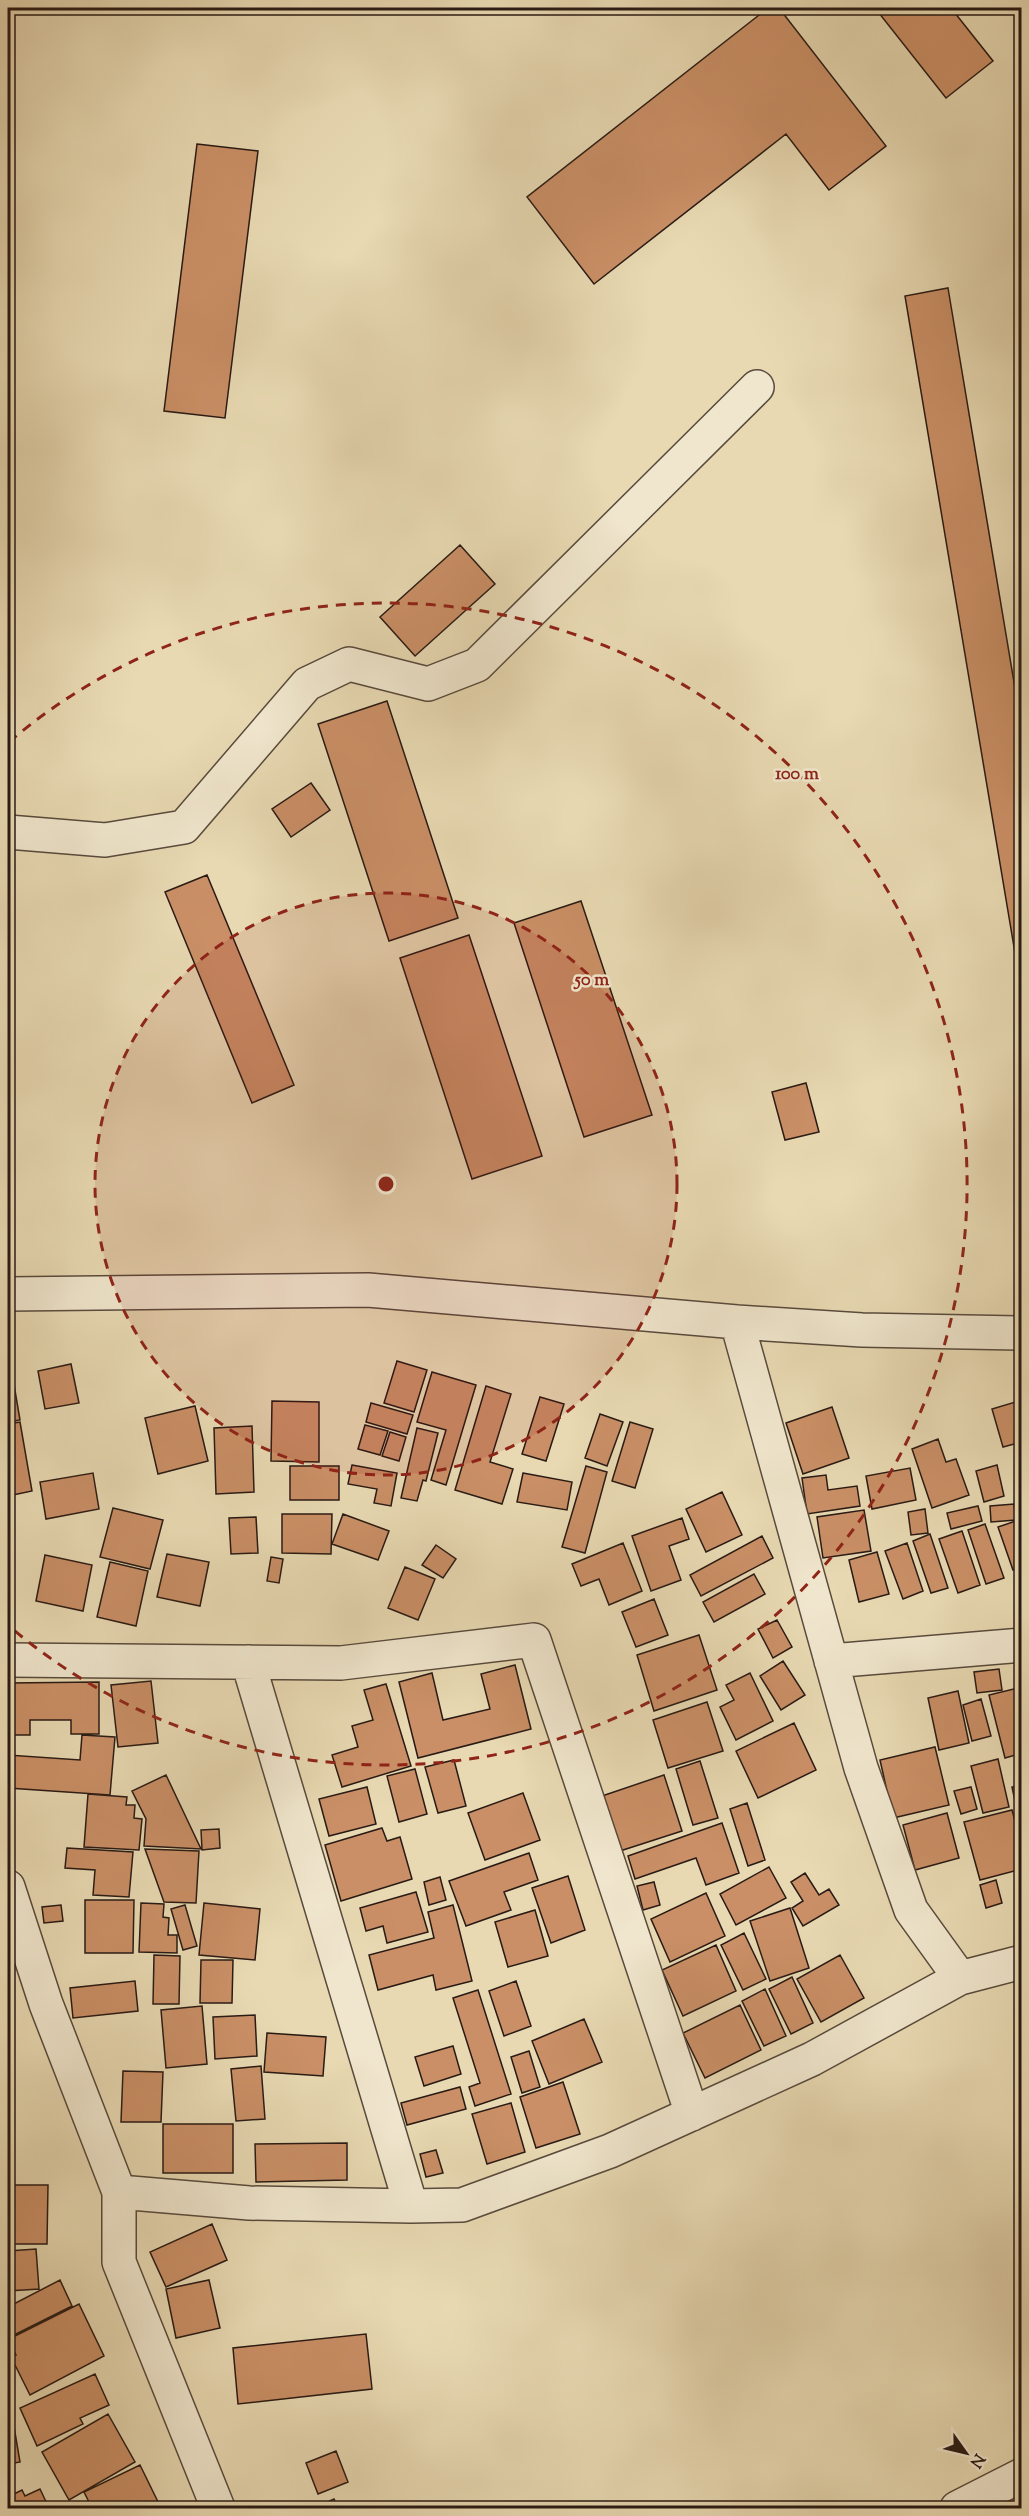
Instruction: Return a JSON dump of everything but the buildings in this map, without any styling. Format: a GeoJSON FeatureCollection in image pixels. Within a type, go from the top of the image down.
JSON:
{"type":"FeatureCollection","features":[{"type":"Feature","properties":{"kind":"street"},"geometry":{"type":"LineString","coordinates":[[8,832],[105,840],[184,827],[308,684],[349,664],[428,684],[477,665],[757,387]]}},
{"type":"Feature","properties":{"kind":"street"},"geometry":{"type":"LineString","coordinates":[[8,1294],[368,1290],[737,1322],[862,1330],[1022,1333]]}},
{"type":"Feature","properties":{"kind":"street"},"geometry":{"type":"LineString","coordinates":[[737,1322],[861,1768],[911,1910],[960,1978]]}},
{"type":"Feature","properties":{"kind":"street"},"geometry":{"type":"LineString","coordinates":[[8,1660],[341,1662],[534,1640],[692,2114]]}},
{"type":"Feature","properties":{"kind":"street"},"geometry":{"type":"LineString","coordinates":[[831,1661],[1022,1645]]}},
{"type":"Feature","properties":{"kind":"street"},"geometry":{"type":"LineString","coordinates":[[248,1662],[411,2206]]}},
{"type":"Feature","properties":{"kind":"street"},"geometry":{"type":"LineString","coordinates":[[8,1887],[46,2004],[119,2192],[120,2262],[218,2508]]}},
{"type":"Feature","properties":{"kind":"street"},"geometry":{"type":"LineString","coordinates":[[119,2192],[249,2203],[462,2205],[610,2151],[692,2114],[812,2059],[960,1978],[1022,1962]]}},
{"type":"Feature","properties":{"kind":"street"},"geometry":{"type":"LineString","coordinates":[[957,2508],[1022,2475]]}}]}
